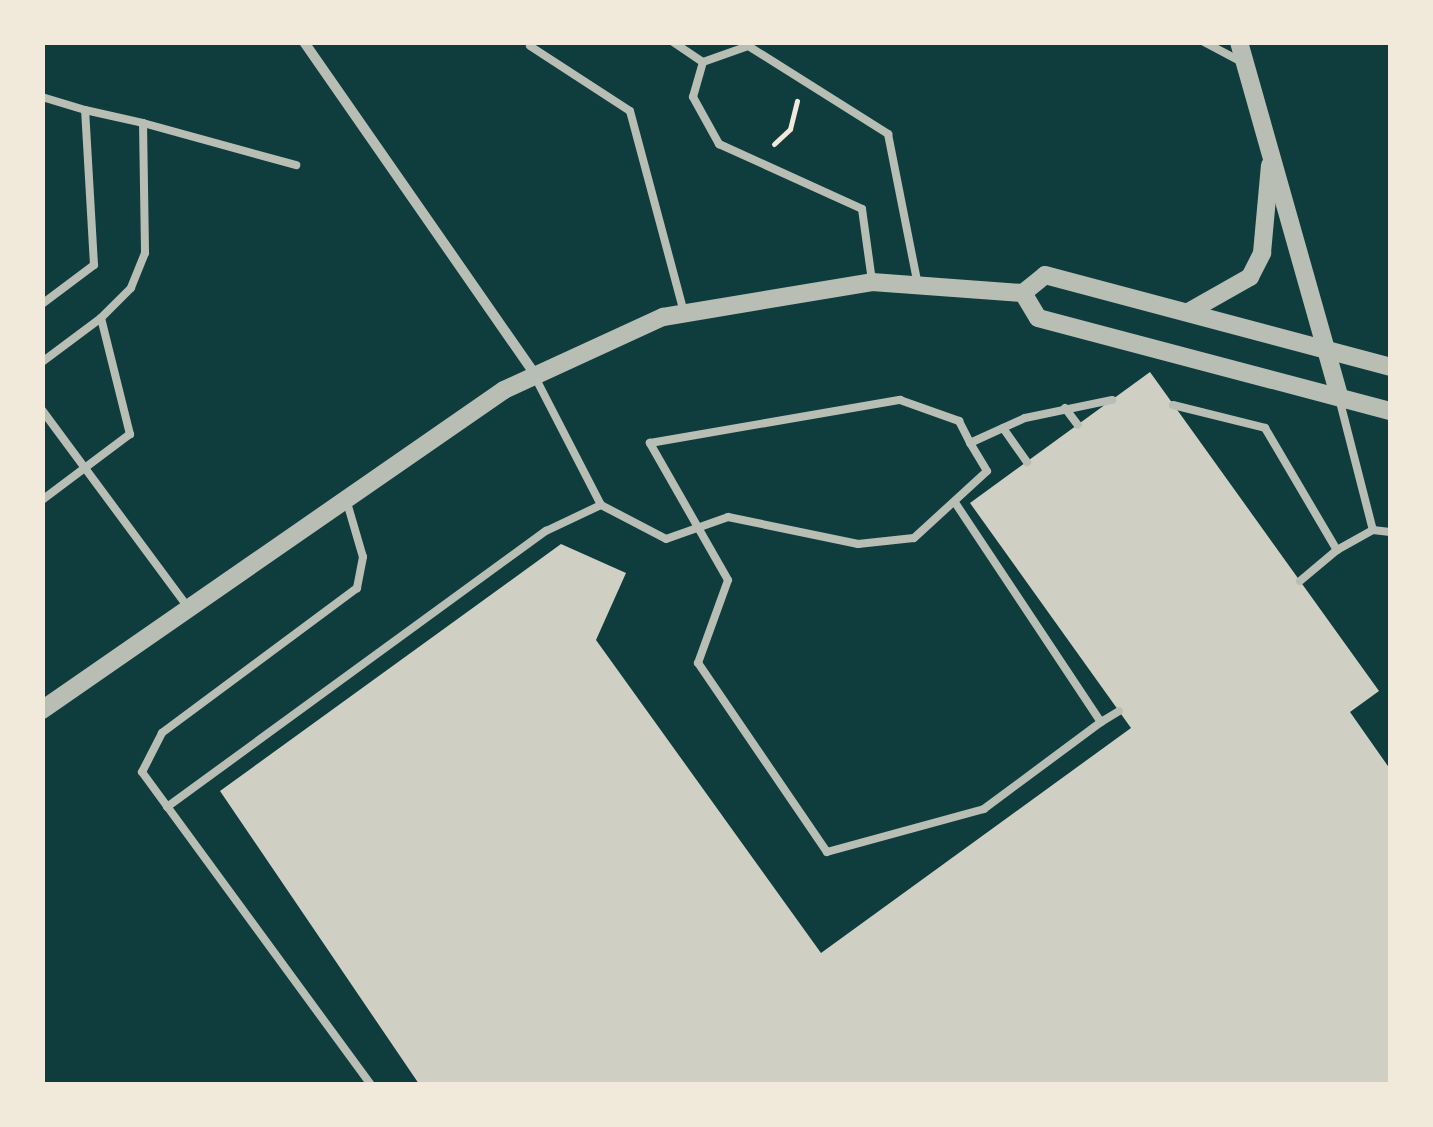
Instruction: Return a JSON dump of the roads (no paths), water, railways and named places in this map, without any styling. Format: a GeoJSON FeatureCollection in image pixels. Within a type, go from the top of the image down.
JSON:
{"type":"FeatureCollection","features":[{"type":"Feature","properties":{"kind":"street"},"geometry":{"type":"LineString","coordinates":[[304,42],[533,372]]}},
{"type":"Feature","properties":{"kind":"street"},"geometry":{"type":"LineString","coordinates":[[1238,42],[1338,396]]}},
{"type":"Feature","properties":{"kind":"street"},"geometry":{"type":"LineString","coordinates":[[1190,311],[1250,277],[1262,253],[1271,154]]}},
{"type":"Feature","properties":{"kind":"street"},"geometry":{"type":"LineString","coordinates":[[42,710],[344,494],[533,372],[684,312],[872,282],[916,281],[1022,293],[1045,274],[1325,346],[1390,368]]}},
{"type":"Feature","properties":{"kind":"street"},"geometry":{"type":"LineString","coordinates":[[1022,293],[1038,318],[1390,410]]}},
{"type":"Feature","properties":{"kind":"lane"},"geometry":{"type":"LineString","coordinates":[[673,42],[704,62]]}},
{"type":"Feature","properties":{"kind":"lane"},"geometry":{"type":"LineString","coordinates":[[1204,42],[1245,64]]}},
{"type":"Feature","properties":{"kind":"lane"},"geometry":{"type":"LineString","coordinates":[[872,282],[862,209],[719,144],[693,97],[704,62],[745,44],[888,134],[916,281]]}},
{"type":"Feature","properties":{"kind":"lane"},"geometry":{"type":"LineString","coordinates":[[530,46],[630,111],[684,312]]}},
{"type":"Feature","properties":{"kind":"lane"},"geometry":{"type":"LineString","coordinates":[[42,97],[296,165]]}},
{"type":"Feature","properties":{"kind":"lane"},"geometry":{"type":"LineString","coordinates":[[42,304],[94,265],[85,110]]}},
{"type":"Feature","properties":{"kind":"lane"},"geometry":{"type":"LineString","coordinates":[[42,362],[101,318],[132,288],[145,253],[144,123]]}},
{"type":"Feature","properties":{"kind":"lane"},"geometry":{"type":"LineString","coordinates":[[42,500],[130,434],[101,318]]}},
{"type":"Feature","properties":{"kind":"lane"},"geometry":{"type":"LineString","coordinates":[[533,372],[601,505],[666,540],[696,533],[728,517],[885,543],[914,538],[956,504],[987,471],[958,421],[900,400],[650,443],[696,533],[728,580],[698,663],[827,852],[984,809],[1119,711]]}},
{"type":"Feature","properties":{"kind":"lane"},"geometry":{"type":"LineString","coordinates":[[1338,396],[1373,530]]}},
{"type":"Feature","properties":{"kind":"lane"},"geometry":{"type":"LineString","coordinates":[[970,443],[1002,428],[1065,408],[1112,400]]}},
{"type":"Feature","properties":{"kind":"lane"},"geometry":{"type":"LineString","coordinates":[[1172,405],[1265,428],[1336,550]]}},
{"type":"Feature","properties":{"kind":"lane"},"geometry":{"type":"LineString","coordinates":[[1065,408],[1078,425]]}},
{"type":"Feature","properties":{"kind":"lane"},"geometry":{"type":"LineString","coordinates":[[42,410],[187,606]]}},
{"type":"Feature","properties":{"kind":"lane"},"geometry":{"type":"LineString","coordinates":[[1002,428],[1027,462]]}},
{"type":"Feature","properties":{"kind":"lane"},"geometry":{"type":"LineString","coordinates":[[344,494],[363,557],[356,588],[162,732],[142,772],[370,1084]]}},
{"type":"Feature","properties":{"kind":"lane"},"geometry":{"type":"LineString","coordinates":[[956,504],[1101,722]]}},
{"type":"Feature","properties":{"kind":"lane"},"geometry":{"type":"LineString","coordinates":[[167,807],[546,531],[601,505]]}},
{"type":"Feature","properties":{"kind":"lane"},"geometry":{"type":"LineString","coordinates":[[1300,581],[1336,550],[1373,530],[1390,532]]}}]}
